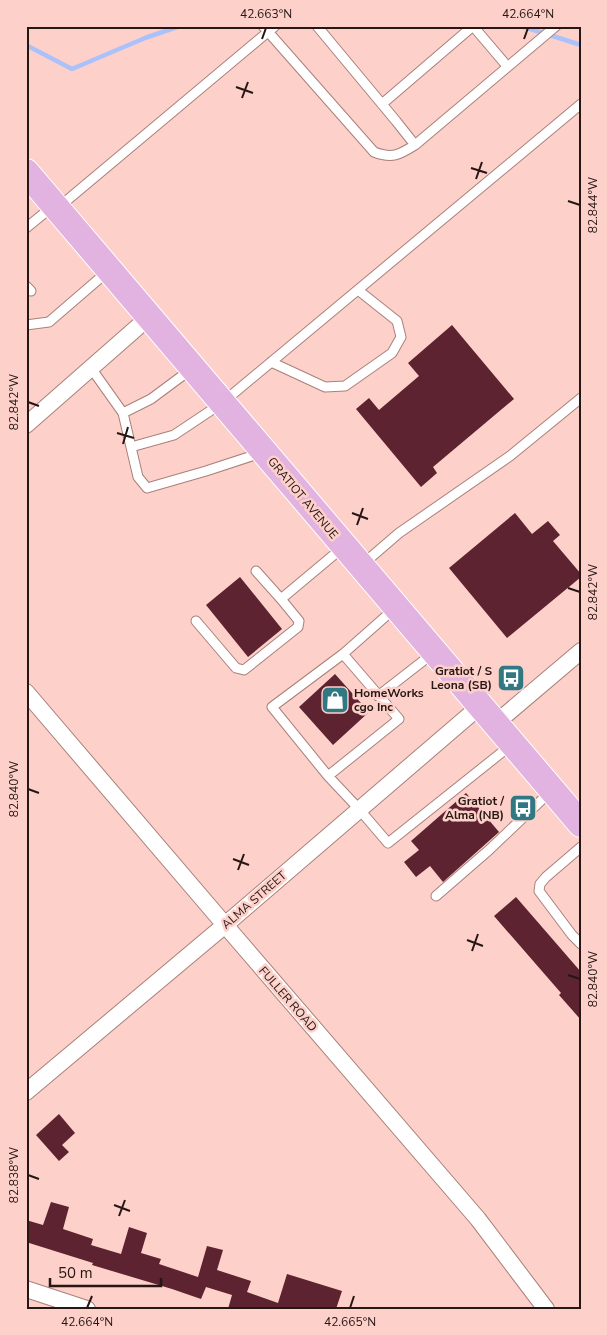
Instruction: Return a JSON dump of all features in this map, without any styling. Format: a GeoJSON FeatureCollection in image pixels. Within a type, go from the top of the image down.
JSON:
{"type":"FeatureCollection","features":[{"type":"Feature","properties":{"kind":"main road","name":"GRATIOT AVENUE"},"geometry":{"type":"LineString","coordinates":[[26,172],[581,824]]}},
{"type":"Feature","properties":{"kind":"street"},"geometry":{"type":"LineString","coordinates":[[26,425],[149,317]]}},
{"type":"Feature","properties":{"kind":"street","name":"ALMA STREET"},"geometry":{"type":"LineString","coordinates":[[26,1092],[359,810],[488,714],[581,652]]}},
{"type":"Feature","properties":{"kind":"street","name":"FULLER ROAD"},"geometry":{"type":"LineString","coordinates":[[26,692],[224,926],[478,1219],[546,1309]]}},
{"type":"Feature","properties":{"kind":"street"},"geometry":{"type":"LineString","coordinates":[[26,1290],[56,1304],[87,1309]]}},
{"type":"Feature","properties":{"kind":"lane"},"geometry":{"type":"LineString","coordinates":[[317,26],[414,145]]}},
{"type":"Feature","properties":{"kind":"lane"},"geometry":{"type":"LineString","coordinates":[[382,104],[473,26],[507,66]]}},
{"type":"Feature","properties":{"kind":"lane"},"geometry":{"type":"LineString","coordinates":[[26,228],[56,207],[269,28],[374,152],[385,156],[399,155],[414,145],[556,26]]}},
{"type":"Feature","properties":{"kind":"lane"},"geometry":{"type":"LineString","coordinates":[[131,447],[174,435],[222,403],[581,104]]}},
{"type":"Feature","properties":{"kind":"lane"},"geometry":{"type":"LineString","coordinates":[[26,325],[48,322],[109,270]]}},
{"type":"Feature","properties":{"kind":"lane"},"geometry":{"type":"LineString","coordinates":[[271,362],[325,387],[345,386],[392,353],[401,337],[397,321],[358,290]]}},
{"type":"Feature","properties":{"kind":"lane"},"geometry":{"type":"LineString","coordinates":[[91,368],[123,413],[138,478],[147,488],[264,452]]}},
{"type":"Feature","properties":{"kind":"lane"},"geometry":{"type":"LineString","coordinates":[[123,413],[151,399],[192,368]]}},
{"type":"Feature","properties":{"kind":"lane"},"geometry":{"type":"LineString","coordinates":[[361,565],[399,533],[510,456],[581,398]]}},
{"type":"Feature","properties":{"kind":"lane"},"geometry":{"type":"LineString","coordinates":[[281,599],[344,546]]}},
{"type":"Feature","properties":{"kind":"lane"},"geometry":{"type":"LineString","coordinates":[[196,621],[236,668],[244,670],[298,627],[299,621],[256,571]]}},
{"type":"Feature","properties":{"kind":"lane"},"geometry":{"type":"LineString","coordinates":[[396,607],[343,654],[272,708],[328,776],[388,843],[513,744]]}},
{"type":"Feature","properties":{"kind":"lane"},"geometry":{"type":"LineString","coordinates":[[378,696],[435,652]]}},
{"type":"Feature","properties":{"kind":"lane"},"geometry":{"type":"LineString","coordinates":[[328,776],[399,719],[343,654]]}},
{"type":"Feature","properties":{"kind":"lane"},"geometry":{"type":"LineString","coordinates":[[436,896],[489,850],[552,790]]}},
{"type":"Feature","properties":{"kind":"lane"},"geometry":{"type":"LineString","coordinates":[[581,847],[546,877],[540,884],[539,891],[581,944]]}},
{"type":"Feature","properties":{"kind":"building"},"geometry":{"type":"Polygon","coordinates":[[[452,325],[514,399],[433,467],[437,473],[421,487],[356,409],[369,398],[379,410],[419,376],[408,363],[452,325]]]}},
{"type":"Feature","properties":{"kind":"building"},"geometry":{"type":"Polygon","coordinates":[[[515,513],[532,534],[548,521],[560,535],[553,541],[581,574],[581,577],[507,638],[449,568],[515,513]]]}},
{"type":"Feature","properties":{"kind":"building"},"geometry":{"type":"Polygon","coordinates":[[[240,577],[282,629],[248,657],[206,605],[240,577]]]}},
{"type":"Feature","properties":{"kind":"building"},"geometry":{"type":"Polygon","coordinates":[[[335,674],[369,712],[333,745],[299,707],[335,674]]]}},
{"type":"Feature","properties":{"kind":"building"},"geometry":{"type":"Polygon","coordinates":[[[466,793],[499,832],[443,882],[430,866],[416,877],[404,862],[419,850],[411,841],[466,793]]]}},
{"type":"Feature","properties":{"kind":"building"},"geometry":{"type":"Polygon","coordinates":[[[516,897],[581,972],[581,1020],[559,995],[561,993],[494,916],[516,897]]]}},
{"type":"Feature","properties":{"kind":"building"},"geometry":{"type":"Polygon","coordinates":[[[59,1114],[75,1133],[62,1145],[69,1152],[59,1161],[36,1135],[59,1114]]]}},
{"type":"Feature","properties":{"kind":"building"},"geometry":{"type":"Polygon","coordinates":[[[51,1202],[69,1207],[63,1229],[93,1239],[91,1245],[121,1254],[129,1227],[147,1233],[141,1253],[161,1259],[159,1264],[198,1277],[207,1246],[223,1250],[217,1270],[251,1281],[247,1292],[278,1303],[287,1274],[342,1291],[336,1309],[228,1309],[232,1295],[206,1287],[201,1299],[26,1242],[26,1220],[43,1225],[51,1202]]]}},
{"type":"Feature","properties":{"kind":"waterway"},"geometry":{"type":"LineString","coordinates":[[26,45],[72,69],[145,38],[180,26]]}},
{"type":"Feature","properties":{"kind":"waterway"},"geometry":{"type":"LineString","coordinates":[[521,26],[581,45]]}},
{"type":"Feature","properties":{"kind":"place","name":"Gratiot / S Leona (SB)"},"geometry":{"type":"Point","coordinates":[511,678]}},
{"type":"Feature","properties":{"kind":"place","name":"HomeWorks cgo Inc"},"geometry":{"type":"Point","coordinates":[335,700]}},
{"type":"Feature","properties":{"kind":"place","name":"Gratiot / Alma (NB)"},"geometry":{"type":"Point","coordinates":[523,808]}}]}
